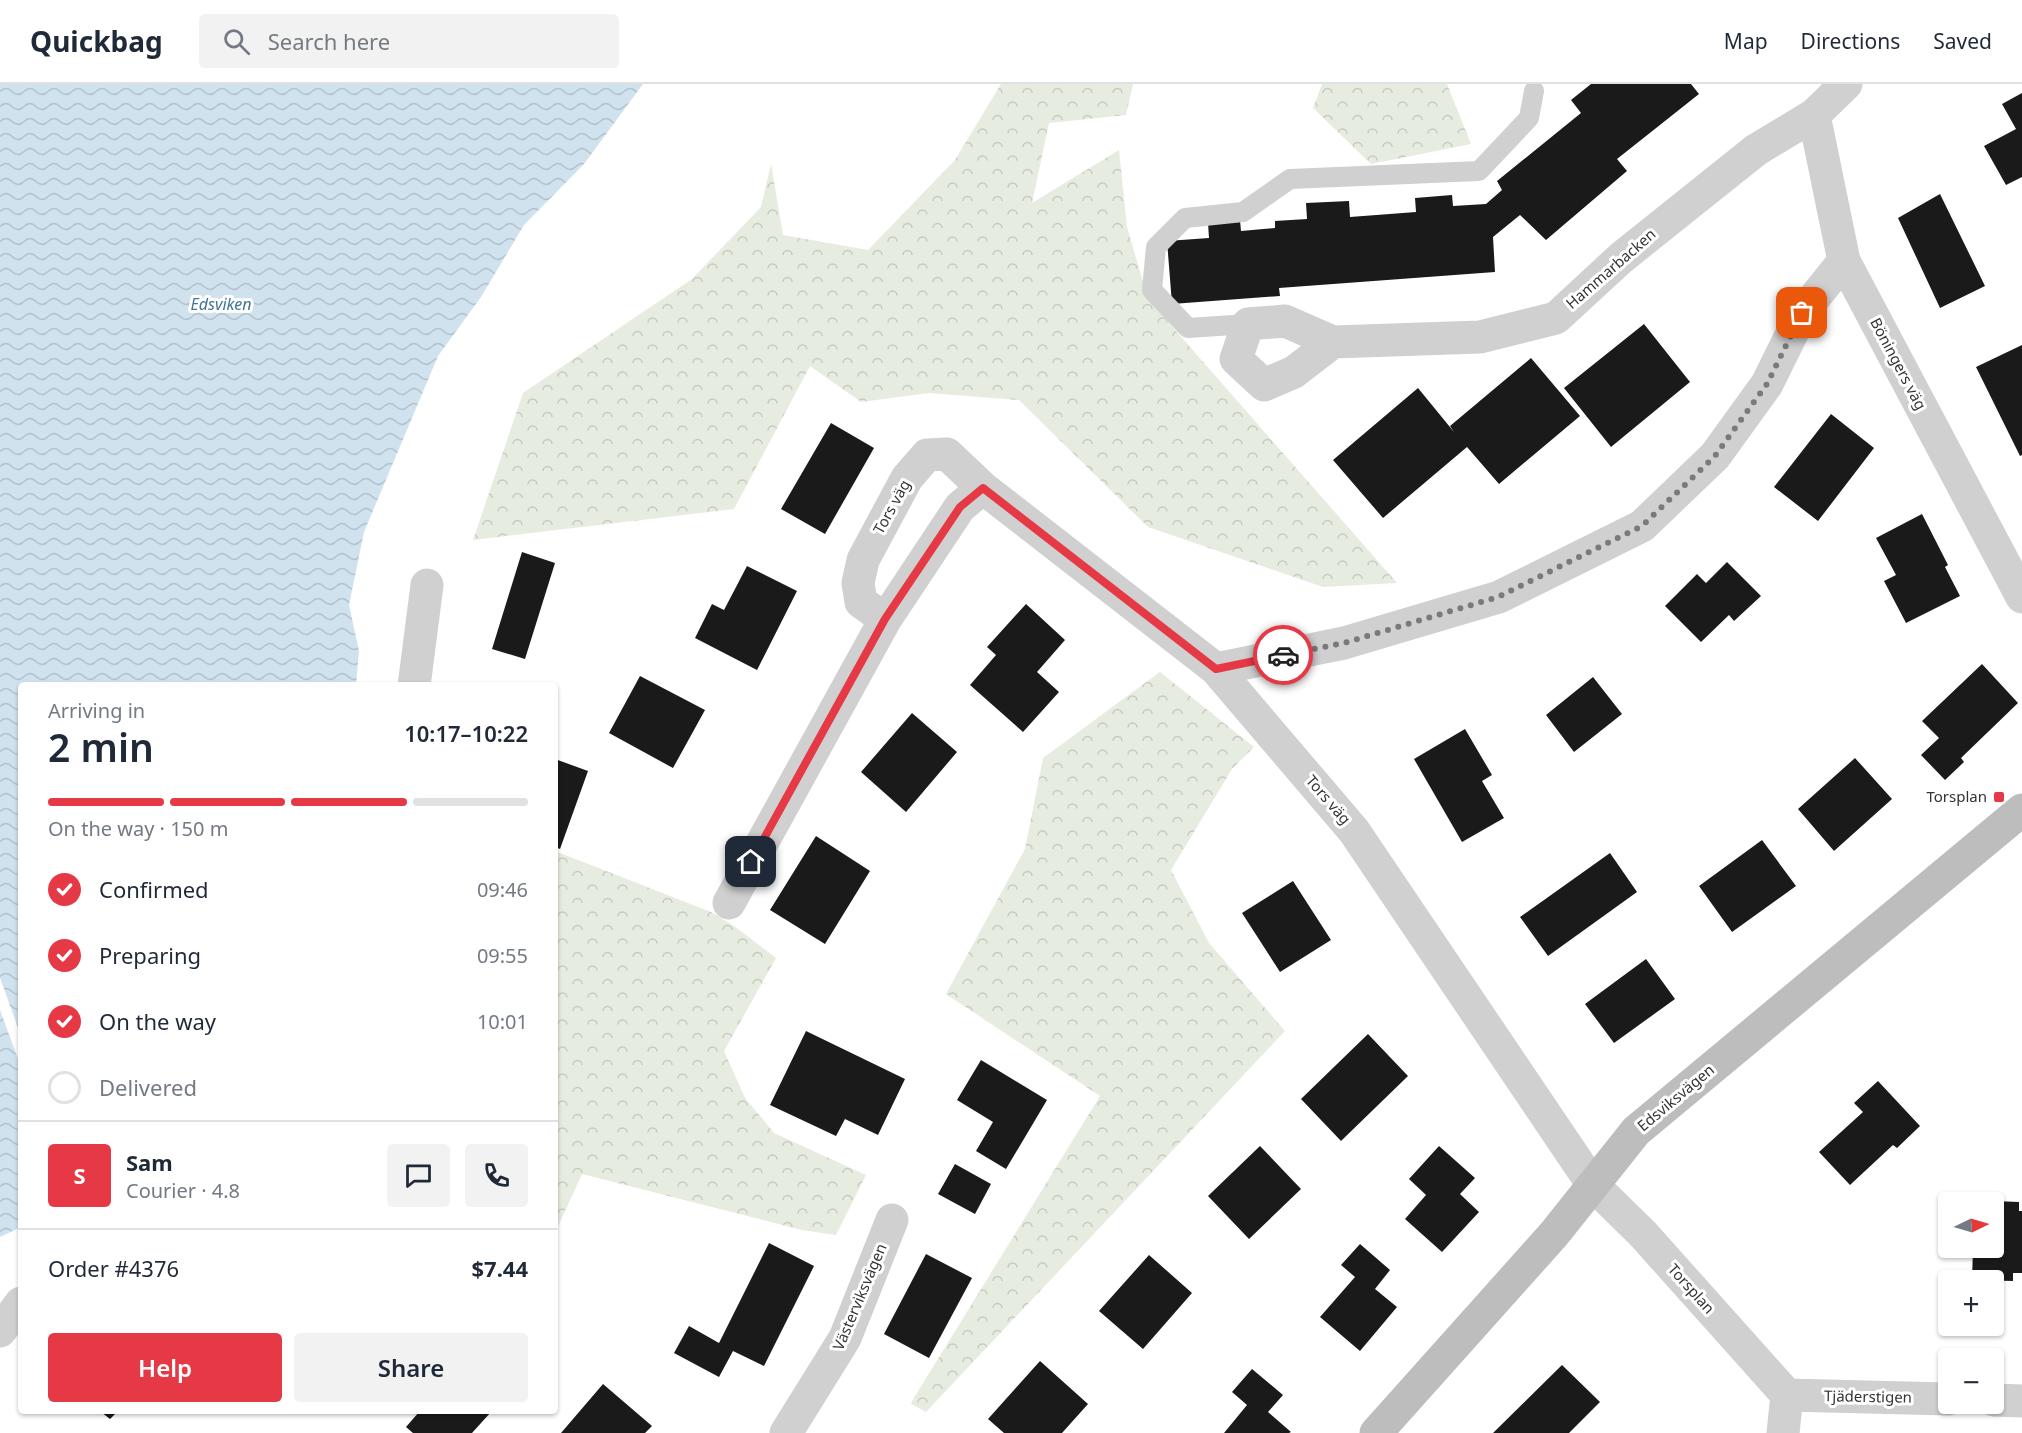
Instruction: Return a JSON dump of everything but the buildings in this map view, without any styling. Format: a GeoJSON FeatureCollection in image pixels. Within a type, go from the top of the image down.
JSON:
{"type":"FeatureCollection","features":[{"type":"Feature","properties":{"kind":"street","name":"Hammarbacken"},"geometry":{"type":"LineString","coordinates":[[1248,324],[1285,321],[1333,342],[1480,337],[1556,318],[1621,258],[1756,150],[1814,115],[1846,84]]}},
{"type":"Feature","properties":{"kind":"street","name":"Böningers väg"},"geometry":{"type":"LineString","coordinates":[[1814,115],[1844,261],[2022,597]]}},
{"type":"Feature","properties":{"kind":"street"},"geometry":{"type":"LineString","coordinates":[[1216,669],[1344,643],[1498,597],[1642,526],[1715,456],[1767,384],[1802,313],[1844,261]]}},
{"type":"Feature","properties":{"kind":"street"},"geometry":{"type":"LineString","coordinates":[[1248,324],[1236,359],[1264,385],[1294,372],[1333,342]]}},
{"type":"Feature","properties":{"kind":"street","name":"Tors väg"},"geometry":{"type":"LineString","coordinates":[[885,619],[861,602],[858,583],[863,560],[907,478],[927,455],[947,454],[983,488],[1216,669],[1354,831],[1593,1185]]}},
{"type":"Feature","properties":{"kind":"street"},"geometry":{"type":"LineString","coordinates":[[729,903],[885,619],[960,507],[983,488]]}},
{"type":"Feature","properties":{"kind":"street"},"geometry":{"type":"LineString","coordinates":[[415,682],[427,585]]}},
{"type":"Feature","properties":{"kind":"street","name":"Edsviksvägen"},"geometry":{"type":"LineString","coordinates":[[1376,1433],[1554,1234],[1636,1131],[2022,810]]}},
{"type":"Feature","properties":{"kind":"street","name":"Torsplan"},"geometry":{"type":"LineString","coordinates":[[1593,1185],[1643,1234],[1787,1395]]}},
{"type":"Feature","properties":{"kind":"street","name":"Västerviksvägen"},"geometry":{"type":"LineString","coordinates":[[786,1433],[846,1338],[892,1220]]}},
{"type":"Feature","properties":{"kind":"street"},"geometry":{"type":"LineString","coordinates":[[0,1331],[18,1307]]}},
{"type":"Feature","properties":{"kind":"street"},"geometry":{"type":"LineString","coordinates":[[1783,1433],[1787,1395]]}},
{"type":"Feature","properties":{"kind":"street","name":"Tjäderstigen"},"geometry":{"type":"LineString","coordinates":[[1787,1395],[1938,1399]]}},
{"type":"Feature","properties":{"kind":"street"},"geometry":{"type":"LineString","coordinates":[[2004,1400],[2022,1401]]}},
{"type":"Feature","properties":{"kind":"lane"},"geometry":{"type":"LineString","coordinates":[[1248,324],[1188,328],[1152,290],[1156,247],[1185,218],[1243,212],[1290,179],[1479,171],[1529,118],[1534,91]]}},
{"type":"Feature","properties":{"kind":"green space"},"geometry":{"type":"Polygon","coordinates":[[[1001,84],[1133,84],[1126,115],[1049,123],[1032,203],[1119,150],[1127,227],[1148,299],[1397,583],[1323,587],[1148,527],[1019,400],[929,393],[861,402],[810,366],[734,509],[473,540],[523,393],[692,279],[761,207],[771,164],[783,235],[868,250],[955,160],[1001,84]]]}},
{"type":"Feature","properties":{"kind":"green space"},"geometry":{"type":"Polygon","coordinates":[[[1322,84],[1447,84],[1471,144],[1371,164],[1313,108],[1322,84]]]}},
{"type":"Feature","properties":{"kind":"green space"},"geometry":{"type":"Polygon","coordinates":[[[1160,672],[1254,747],[1232,769],[1171,870],[1209,943],[1285,1031],[926,1412],[911,1404],[912,1401],[1100,1096],[946,994],[1025,849],[1043,758],[1160,672]]]}},
{"type":"Feature","properties":{"kind":"green space"},"geometry":{"type":"Polygon","coordinates":[[[558,852],[711,912],[734,926],[776,958],[724,1051],[745,1098],[774,1133],[866,1175],[836,1235],[802,1230],[582,1174],[558,1226],[558,852]]]}},
{"type":"Feature","properties":{"kind":"water","name":"Edsviken"},"geometry":{"type":"Polygon","coordinates":[[[0,84],[643,84],[584,164],[524,225],[481,297],[438,356],[364,532],[349,605],[359,651],[356,682],[18,682],[18,1228],[0,1237],[0,84]]]}},
{"type":"Feature","properties":{"kind":"pier"},"geometry":{"type":"Polygon","coordinates":[[[0,978],[18,1028],[18,1059],[0,1010],[0,978]]]}},
{"type":"Feature","properties":{"kind":"way so far"},"geometry":{"type":"LineString","coordinates":[[1283,655],[1344,643],[1498,597],[1642,526],[1715,456],[1767,384],[1802,313]]}},
{"type":"Feature","properties":{"kind":"place","name":"Torsplan"},"geometry":{"type":"Point","coordinates":[1999,797]}},
{"type":"Feature","properties":{"kind":"route"},"geometry":{"type":"LineString","coordinates":[[751,862],[885,619],[960,507],[983,488],[1216,669],[1283,655]]}}]}
